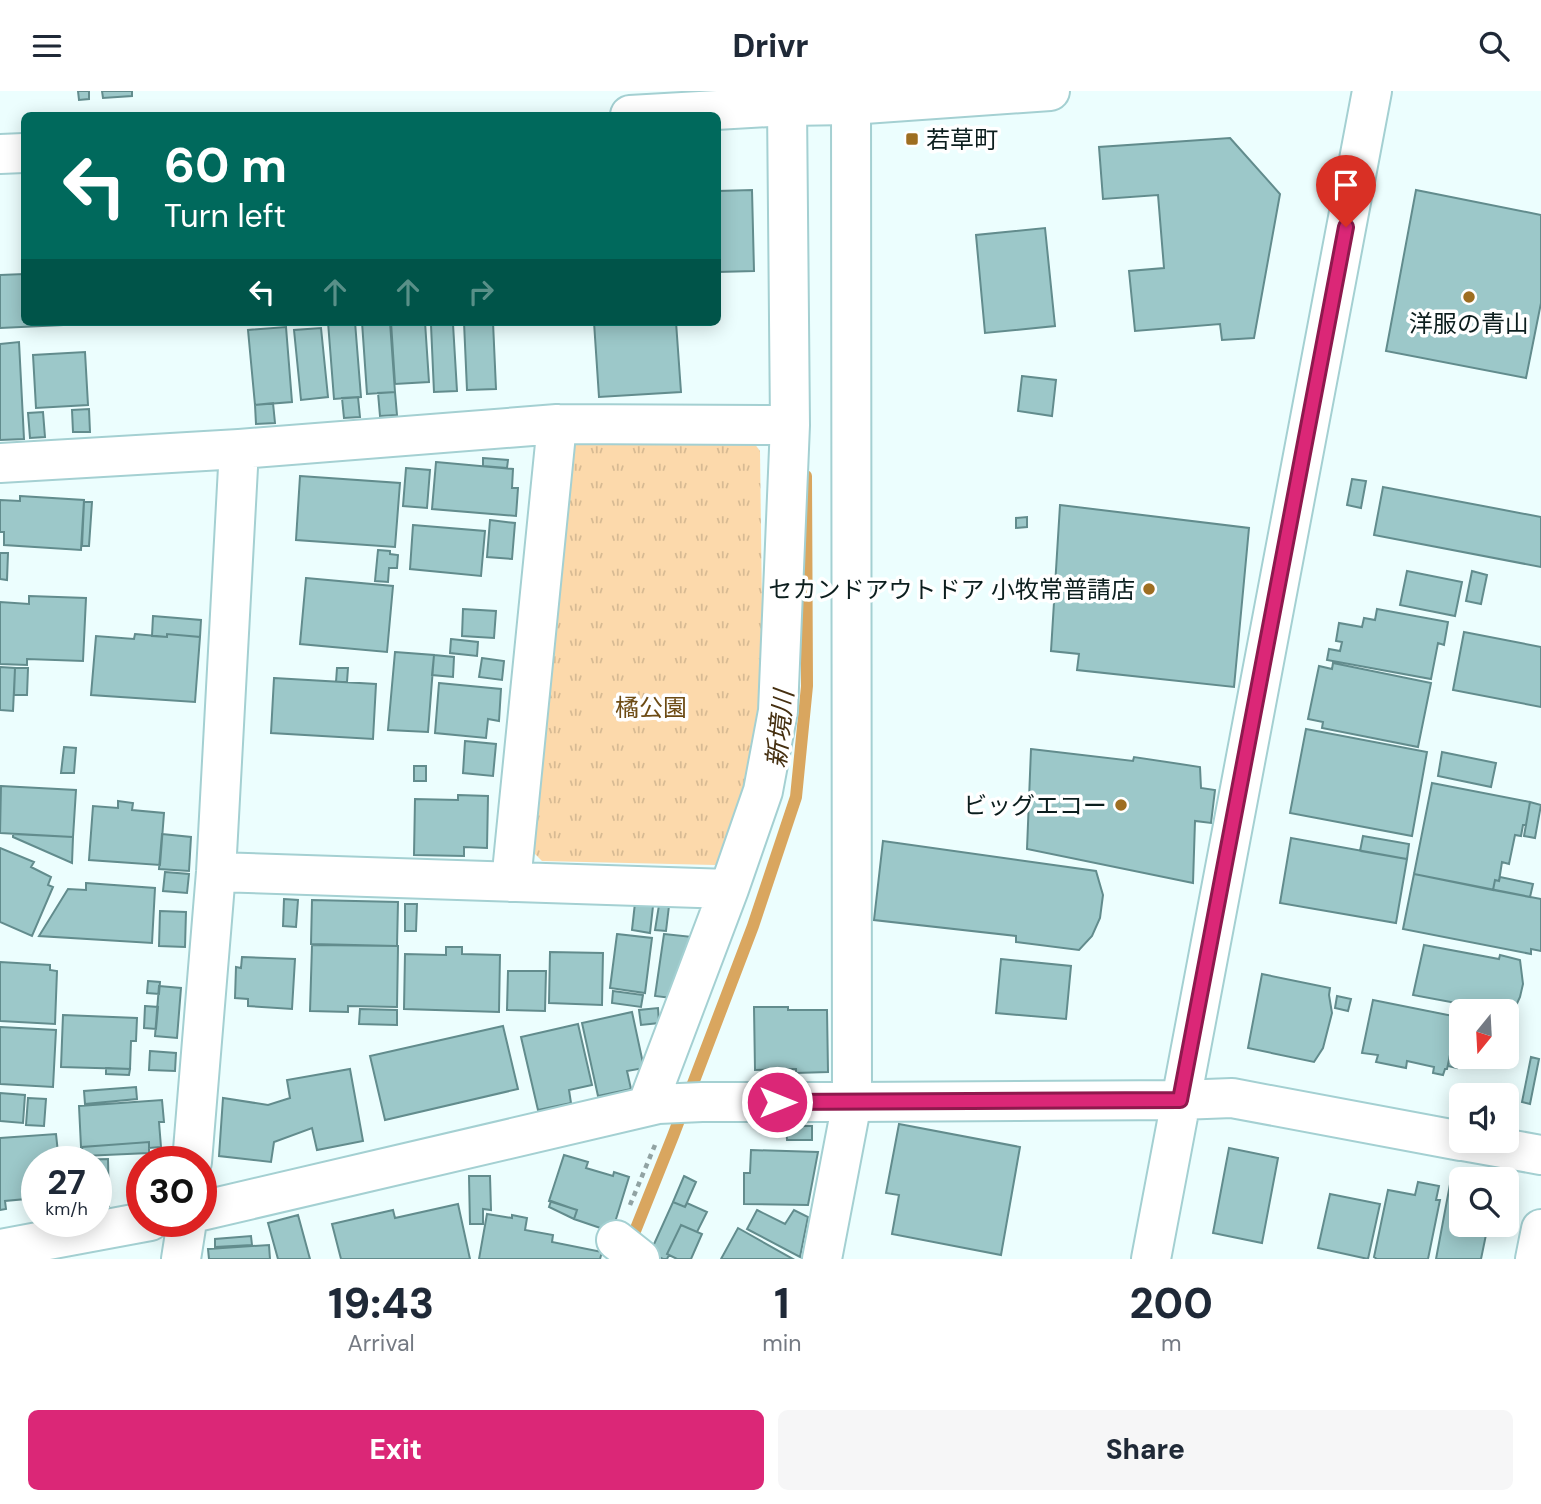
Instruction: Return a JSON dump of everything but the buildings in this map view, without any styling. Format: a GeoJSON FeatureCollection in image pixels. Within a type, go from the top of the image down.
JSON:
{"type":"FeatureCollection","features":[{"type":"Feature","properties":{"kind":"street"},"geometry":{"type":"LineString","coordinates":[[661,112],[774,101],[1049,91]]}},
{"type":"Feature","properties":{"kind":"street"},"geometry":{"type":"LineString","coordinates":[[1151,1259],[1371,91]]}},
{"type":"Feature","properties":{"kind":"street"},"geometry":{"type":"LineString","coordinates":[[822,1259],[852,1102],[850,98]]}},
{"type":"Feature","properties":{"kind":"street"},"geometry":{"type":"LineString","coordinates":[[669,1104],[729,889],[763,791],[778,712],[790,425],[774,101]]}},
{"type":"Feature","properties":{"kind":"street"},"geometry":{"type":"LineString","coordinates":[[0,154],[21,153]]}},
{"type":"Feature","properties":{"kind":"street"},"geometry":{"type":"LineString","coordinates":[[0,463],[239,449],[557,424],[790,425]]}},
{"type":"Feature","properties":{"kind":"street"},"geometry":{"type":"LineString","coordinates":[[511,882],[557,424]]}},
{"type":"Feature","properties":{"kind":"street"},"geometry":{"type":"LineString","coordinates":[[193,1146],[216,872],[239,449]]}},
{"type":"Feature","properties":{"kind":"street"},"geometry":{"type":"LineString","coordinates":[[216,872],[729,889]]}},
{"type":"Feature","properties":{"kind":"street"},"geometry":{"type":"LineString","coordinates":[[217,1207],[669,1104],[1233,1098],[1449,1139]]}},
{"type":"Feature","properties":{"kind":"street"},"geometry":{"type":"LineString","coordinates":[[1519,1152],[1541,1156]]}},
{"type":"Feature","properties":{"kind":"street"},"geometry":{"type":"LineString","coordinates":[[0,1249],[126,1225]]}},
{"type":"Feature","properties":{"kind":"street"},"geometry":{"type":"LineString","coordinates":[[1535,1259],[1541,1229]]}},
{"type":"Feature","properties":{"kind":"street"},"geometry":{"type":"LineString","coordinates":[[181,1259],[184,1237]]}},
{"type":"Feature","properties":{"kind":"path"},"geometry":{"type":"LineString","coordinates":[[625,1247],[669,1104]]}},
{"type":"Feature","properties":{"kind":"green space","name":"橘公園"},"geometry":{"type":"Polygon","coordinates":[[[745,431],[760,451],[763,689],[759,730],[726,857],[715,865],[542,861],[529,848],[571,443],[745,431]]]}},
{"type":"Feature","properties":{"kind":"waterway","name":"新境川"},"geometry":{"type":"LineString","coordinates":[[629,1246],[753,926],[796,797],[807,686],[806,476]]}},
{"type":"Feature","properties":{"kind":"place","name":"若草町"},"geometry":{"type":"Point","coordinates":[912,139]}},
{"type":"Feature","properties":{"kind":"place","name":"洋服の青山"},"geometry":{"type":"Point","coordinates":[1469,297]}},
{"type":"Feature","properties":{"kind":"place","name":"セカンドアウトドア 小牧常普請店"},"geometry":{"type":"Point","coordinates":[1149,589]}},
{"type":"Feature","properties":{"kind":"place","name":"ビッグエコー"},"geometry":{"type":"Point","coordinates":[1121,805]}},
{"type":"Feature","properties":{"kind":"route"},"geometry":{"type":"LineString","coordinates":[[777,1102],[1180,1100],[1346,227]]}}]}
